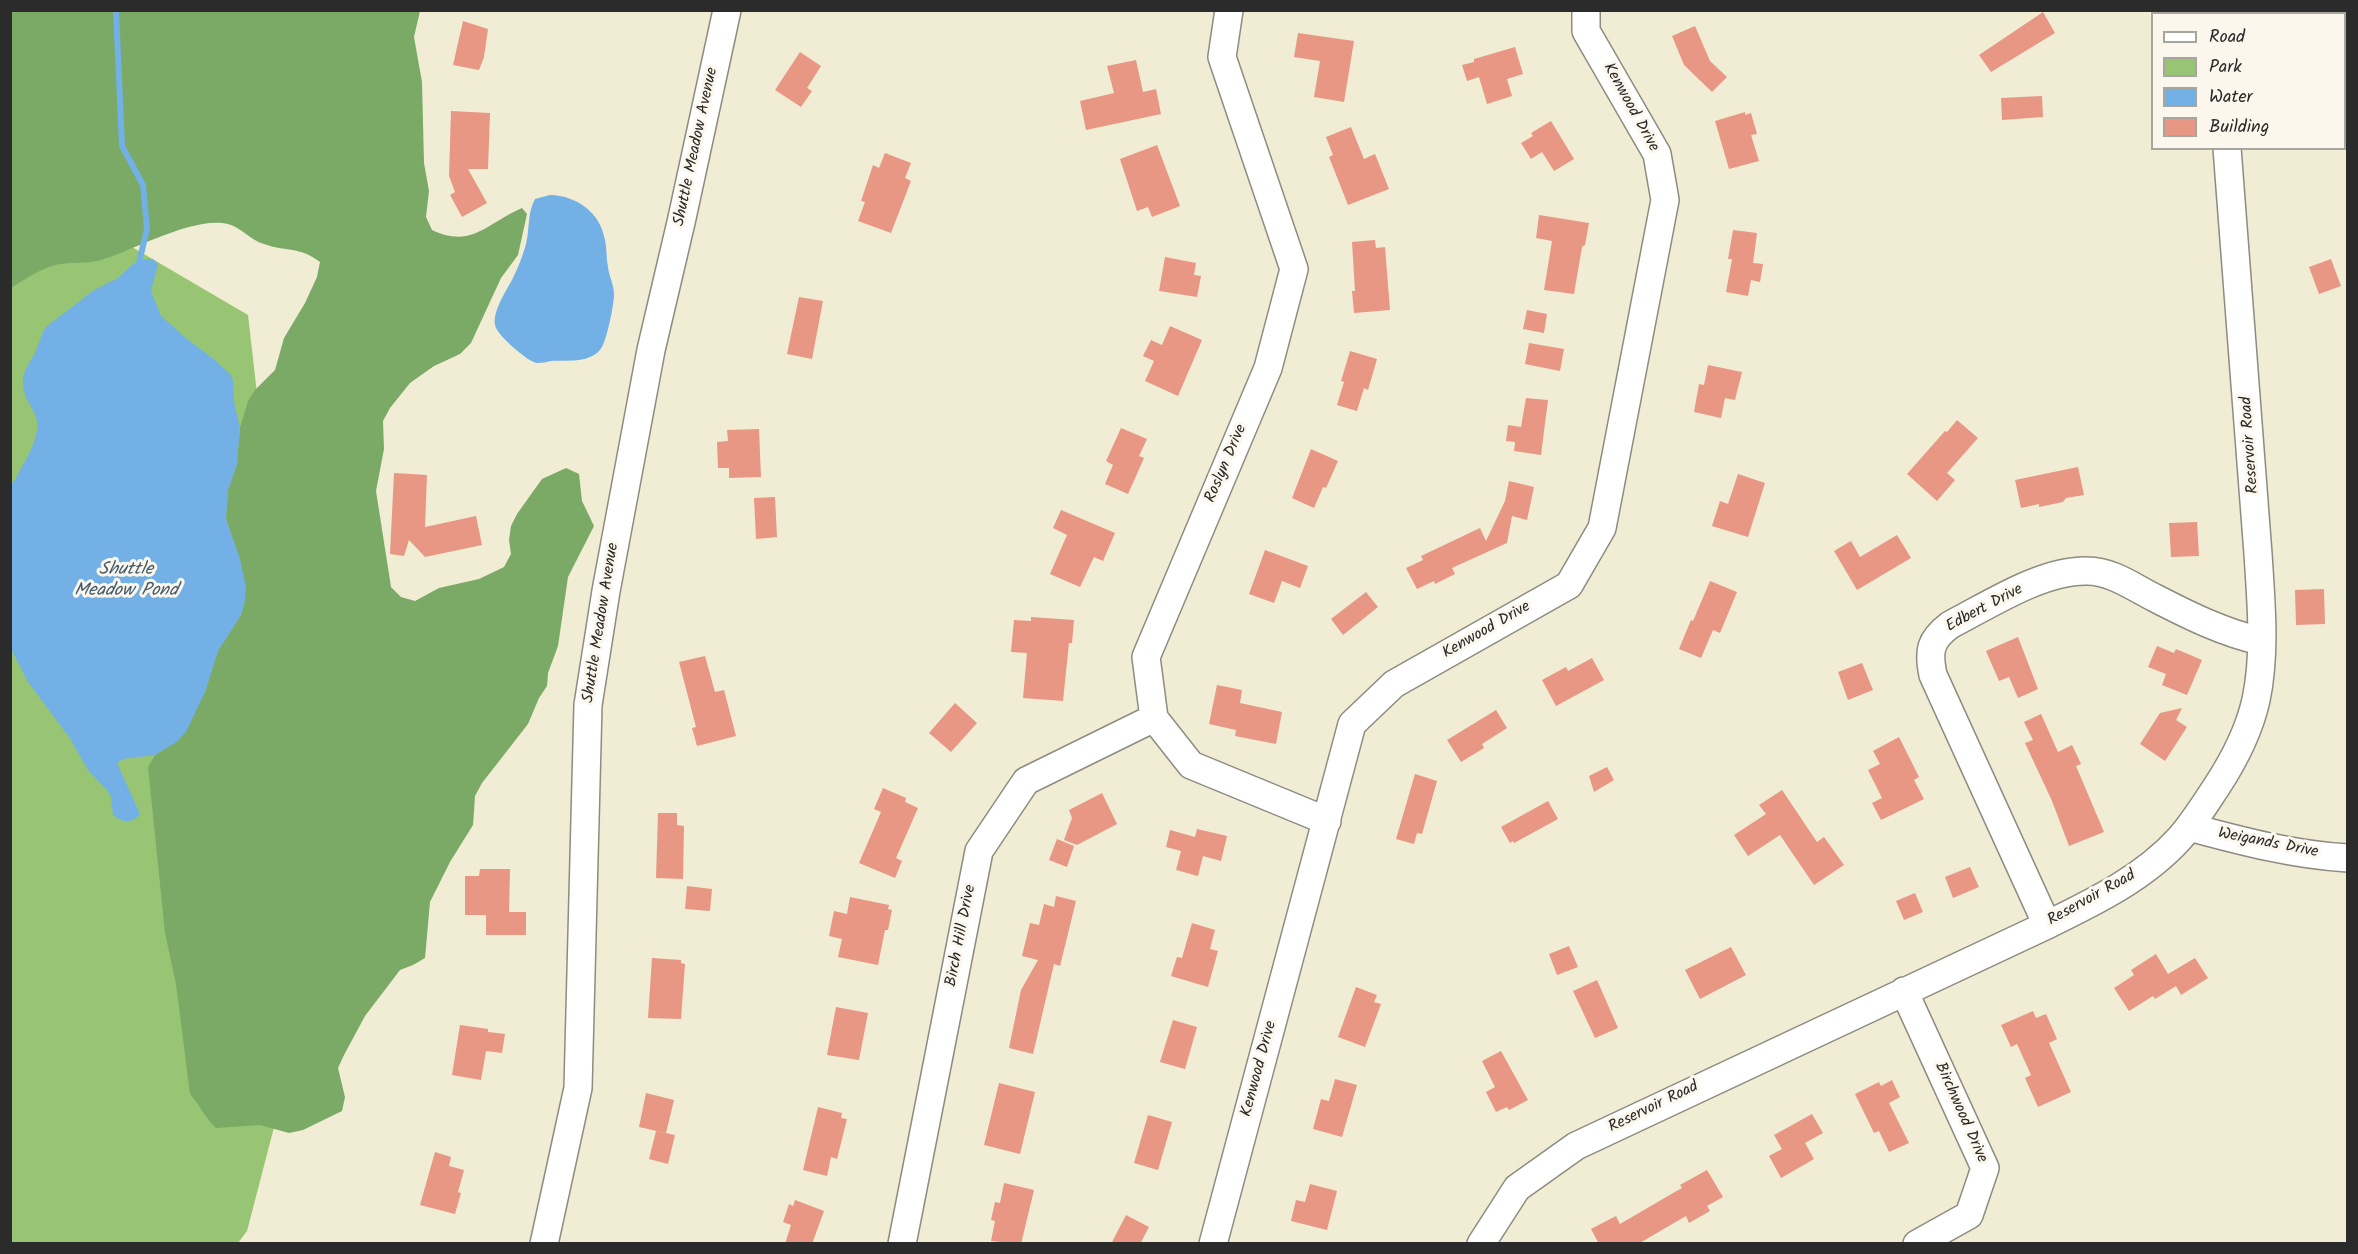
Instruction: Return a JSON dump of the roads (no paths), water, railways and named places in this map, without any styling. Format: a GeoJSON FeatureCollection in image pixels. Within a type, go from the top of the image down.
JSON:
{"type":"FeatureCollection","features":[{"type":"Feature","properties":{"kind":"street","name":"Shuttle Meadow Avenue"},"geometry":{"type":"LineString","coordinates":[[544,1244],[578,1088],[588,705],[606,591],[651,350],[727,10]]}},
{"type":"Feature","properties":{"kind":"street","name":"Roslyn Drive"},"geometry":{"type":"LineString","coordinates":[[1154,718],[1146,657],[1268,368],[1294,269],[1222,57],[1229,10]]}},
{"type":"Feature","properties":{"kind":"street","name":"Kenwood Drive"},"geometry":{"type":"LineString","coordinates":[[1213,1244],[1352,724],[1394,684],[1569,585],[1602,528],[1665,200],[1657,154],[1586,31],[1586,10]]}},
{"type":"Feature","properties":{"kind":"street","name":"Reservoir Road"},"geometry":{"type":"LineString","coordinates":[[1480,1244],[1517,1188],[1576,1146],[2047,925],[2125,884],[2160,857],[2189,827],[2226,773],[2250,721],[2260,674],[2262,606],[2227,150]]}},
{"type":"Feature","properties":{"kind":"street","name":"Edbert Drive"},"geometry":{"type":"LineString","coordinates":[[2047,925],[1933,675],[1930,659],[1932,644],[1939,633],[1950,625],[2037,582],[2059,575],[2086,571],[2111,575],[2226,631],[2261,641]]}},
{"type":"Feature","properties":{"kind":"street"},"geometry":{"type":"LineString","coordinates":[[1154,718],[1191,765],[1326,821]]}},
{"type":"Feature","properties":{"kind":"street","name":"Birch Hill Drive"},"geometry":{"type":"LineString","coordinates":[[902,1244],[979,851],[1026,781],[1154,718]]}},
{"type":"Feature","properties":{"kind":"street","name":"Weigands Drive"},"geometry":{"type":"LineString","coordinates":[[2189,827],[2262,845],[2348,858]]}},
{"type":"Feature","properties":{"kind":"street","name":"Birchwood Drive"},"geometry":{"type":"LineString","coordinates":[[1904,991],[1985,1168],[1970,1215],[1917,1244]]}},
{"type":"Feature","properties":{"kind":"water"},"geometry":{"type":"Polygon","coordinates":[[[550,195],[578,202],[586,207],[598,221],[605,240],[614,299],[606,336],[598,352],[585,359],[537,363],[508,343],[496,328],[495,316],[523,253],[532,205],[535,199],[550,195]]]}},
{"type":"Feature","properties":{"kind":"water","name":"Shuttle Meadow Pond"},"geometry":{"type":"Polygon","coordinates":[[[153,259],[158,264],[151,291],[161,316],[215,360],[231,375],[233,381],[234,402],[240,428],[237,464],[228,490],[226,519],[240,559],[246,587],[241,615],[218,651],[205,692],[187,730],[178,741],[155,755],[123,759],[117,763],[140,814],[134,820],[127,821],[120,820],[113,815],[108,791],[88,770],[69,737],[28,682],[11,649],[10,485],[26,460],[36,437],[37,419],[26,397],[23,378],[46,327],[94,290],[118,278],[133,264],[153,259]]]}},
{"type":"Feature","properties":{"kind":"waterway"},"geometry":{"type":"LineString","coordinates":[[116,10],[122,146],[143,185],[147,229],[138,267]]}}]}
